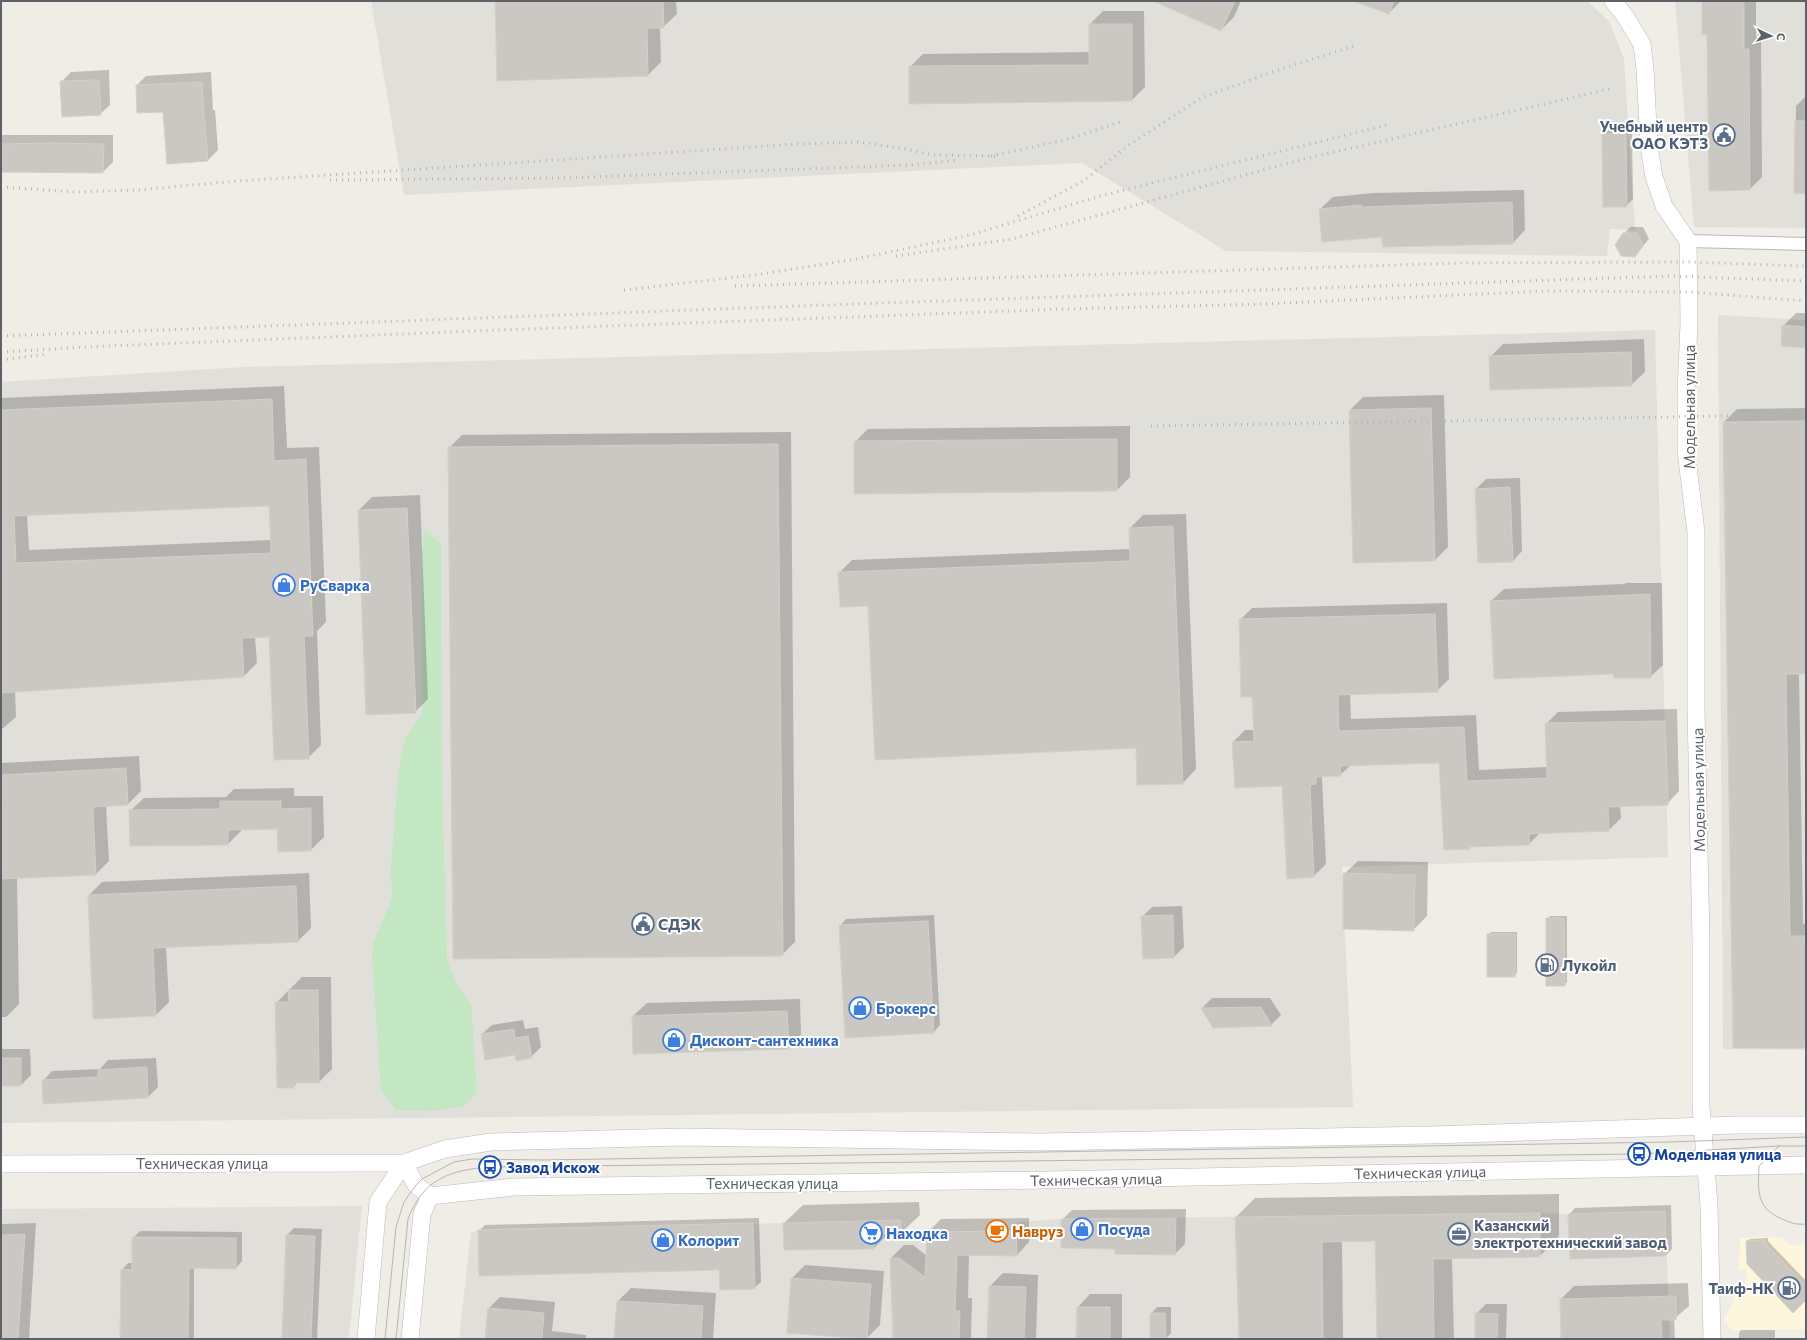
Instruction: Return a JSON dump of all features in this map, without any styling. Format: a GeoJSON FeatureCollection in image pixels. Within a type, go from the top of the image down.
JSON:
{"type":"FeatureCollection","features":[{"type":"Feature","properties":{"kind":"main road"},"geometry":{"type":"LineString","coordinates":[[1613,1],[1625,16],[1642,44],[1645,69],[1649,146],[1654,176],[1664,206],[1688,242]]}},
{"type":"Feature","properties":{"kind":"main road","name":"Модельная улица"},"geometry":{"type":"LineString","coordinates":[[1688,242],[1689,323],[1686,392],[1686,450],[1696,532],[1696,710],[1701,941],[1702,1126],[1709,1205],[1712,1339]]}},
{"type":"Feature","properties":{"kind":"main road","name":"Техническая улица"},"geometry":{"type":"LineString","coordinates":[[1,1164],[404,1163],[445,1150],[491,1142],[682,1138],[1042,1142],[1423,1135],[1702,1126],[1806,1125]]}},
{"type":"Feature","properties":{"kind":"main road"},"geometry":{"type":"LineString","coordinates":[[366,1339],[378,1202],[404,1163],[416,1185],[430,1196],[422,1214],[410,1339]]}},
{"type":"Feature","properties":{"kind":"main road","name":"Техническая улица"},"geometry":{"type":"LineString","coordinates":[[430,1196],[521,1186],[1054,1180],[1806,1165]]}},
{"type":"Feature","properties":{"kind":"street"},"geometry":{"type":"LineString","coordinates":[[1688,242],[1806,244]]}},
{"type":"Feature","properties":{"kind":"shaded area"},"geometry":{"type":"Polygon","coordinates":[[[371,1],[1587,1],[1609,21],[1624,59],[1635,230],[1610,229],[1607,256],[1226,251],[1082,163],[404,195],[371,1]]]}},
{"type":"Feature","properties":{"kind":"shaded area"},"geometry":{"type":"Polygon","coordinates":[[[1675,1],[1806,1],[1806,228],[1694,227],[1675,1]]]}},
{"type":"Feature","properties":{"kind":"shaded area"},"geometry":{"type":"Polygon","coordinates":[[[1718,315],[1806,320],[1806,1050],[1723,1049],[1718,315]]]}},
{"type":"Feature","properties":{"kind":"shaded area"},"geometry":{"type":"Polygon","coordinates":[[[1655,330],[1668,857],[1342,867],[1353,1107],[1,1123],[1,382],[243,367],[1655,330]]]}},
{"type":"Feature","properties":{"kind":"shaded area"},"geometry":{"type":"Polygon","coordinates":[[[362,1206],[349,1339],[1,1339],[1,1209],[362,1206]]]}},
{"type":"Feature","properties":{"kind":"shaded area"},"geometry":{"type":"Polygon","coordinates":[[[1665,1211],[1670,1339],[459,1339],[471,1232],[478,1231],[901,1220],[902,1234],[910,1232],[1016,1231],[1018,1222],[1061,1219],[1540,1213],[1568,1214],[1665,1211]]]}},
{"type":"Feature","properties":{"kind":"shaded area"},"geometry":{"type":"Polygon","coordinates":[[[1781,1237],[1791,1246],[1806,1244],[1806,1329],[1732,1331],[1724,1319],[1733,1304],[1734,1291],[1746,1290],[1746,1269],[1739,1269],[1740,1238],[1781,1237]]]}},
{"type":"Feature","properties":{"kind":"green space"},"geometry":{"type":"Polygon","coordinates":[[[425,528],[441,544],[442,783],[447,959],[455,980],[471,1005],[477,1093],[464,1106],[433,1111],[396,1110],[381,1091],[372,957],[373,944],[392,898],[391,867],[398,777],[405,738],[423,713],[422,551],[425,528]]]}},
{"type":"Feature","properties":{"kind":"building"},"geometry":{"type":"Polygon","coordinates":[[[495,1],[663,1],[664,28],[647,28],[648,76],[497,81],[495,1]]]}},
{"type":"Feature","properties":{"kind":"building"},"geometry":{"type":"Polygon","coordinates":[[[1153,1],[1235,1],[1221,31],[1153,1]]]}},
{"type":"Feature","properties":{"kind":"building"},"geometry":{"type":"Polygon","coordinates":[[[1394,1],[1389,14],[1356,2],[1394,1]]]}},
{"type":"Feature","properties":{"kind":"building"},"geometry":{"type":"Polygon","coordinates":[[[1702,1],[1744,1],[1744,49],[1749,49],[1750,190],[1709,191],[1707,35],[1702,35],[1702,1]]]}},
{"type":"Feature","properties":{"kind":"building"},"geometry":{"type":"Polygon","coordinates":[[[1089,24],[1132,24],[1132,101],[909,104],[909,66],[1089,65],[1089,24]]]}},
{"type":"Feature","properties":{"kind":"building"},"geometry":{"type":"Polygon","coordinates":[[[99,80],[101,115],[62,117],[60,81],[99,80]]]}},
{"type":"Feature","properties":{"kind":"building"},"geometry":{"type":"Polygon","coordinates":[[[202,82],[208,161],[167,164],[163,112],[137,113],[136,85],[202,82]]]}},
{"type":"Feature","properties":{"kind":"building"},"geometry":{"type":"Polygon","coordinates":[[[1795,121],[1806,121],[1806,194],[1794,193],[1795,121]]]}},
{"type":"Feature","properties":{"kind":"building"},"geometry":{"type":"Polygon","coordinates":[[[1602,134],[1626,134],[1627,207],[1603,207],[1602,134]]]}},
{"type":"Feature","properties":{"kind":"building"},"geometry":{"type":"Polygon","coordinates":[[[1,144],[104,144],[103,173],[1,172],[1,144]]]}},
{"type":"Feature","properties":{"kind":"building"},"geometry":{"type":"Polygon","coordinates":[[[1512,202],[1513,244],[1383,247],[1382,237],[1322,242],[1319,209],[1361,205],[1361,207],[1512,202]]]}},
{"type":"Feature","properties":{"kind":"building"},"geometry":{"type":"Polygon","coordinates":[[[1623,233],[1637,233],[1643,246],[1635,257],[1621,256],[1615,245],[1623,233]]]}},
{"type":"Feature","properties":{"kind":"building"},"geometry":{"type":"Polygon","coordinates":[[[1782,325],[1806,327],[1806,348],[1781,346],[1782,325]]]}},
{"type":"Feature","properties":{"kind":"building"},"geometry":{"type":"Polygon","coordinates":[[[1631,352],[1632,386],[1490,390],[1489,356],[1631,352]]]}},
{"type":"Feature","properties":{"kind":"building"},"geometry":{"type":"Polygon","coordinates":[[[272,399],[274,461],[306,459],[313,636],[304,636],[309,759],[274,760],[269,637],[242,638],[244,677],[1,693],[1,410],[272,399]],[[269,506],[14,516],[16,563],[271,553],[269,506]]]}},
{"type":"Feature","properties":{"kind":"building"},"geometry":{"type":"Polygon","coordinates":[[[1431,408],[1435,561],[1353,563],[1349,410],[1431,408]]]}},
{"type":"Feature","properties":{"kind":"building"},"geometry":{"type":"Polygon","coordinates":[[[1806,421],[1806,674],[1786,674],[1790,936],[1806,936],[1806,1048],[1733,1048],[1723,422],[1806,421]]]}},
{"type":"Feature","properties":{"kind":"building"},"geometry":{"type":"Polygon","coordinates":[[[1117,439],[1117,491],[854,494],[854,441],[1117,439]]]}},
{"type":"Feature","properties":{"kind":"building"},"geometry":{"type":"Polygon","coordinates":[[[778,444],[783,956],[453,959],[448,447],[778,444]]]}},
{"type":"Feature","properties":{"kind":"building"},"geometry":{"type":"Polygon","coordinates":[[[1510,487],[1513,562],[1478,563],[1475,489],[1510,487]]]}},
{"type":"Feature","properties":{"kind":"building"},"geometry":{"type":"Polygon","coordinates":[[[407,508],[416,713],[366,715],[358,510],[407,508]]]}},
{"type":"Feature","properties":{"kind":"building"},"geometry":{"type":"Polygon","coordinates":[[[1173,526],[1183,784],[1137,785],[1136,748],[875,760],[868,606],[840,607],[838,572],[1130,561],[1129,528],[1173,526]]]}},
{"type":"Feature","properties":{"kind":"building"},"geometry":{"type":"Polygon","coordinates":[[[1650,594],[1651,678],[1614,678],[1614,674],[1494,679],[1490,601],[1650,594]]]}},
{"type":"Feature","properties":{"kind":"building"},"geometry":{"type":"Polygon","coordinates":[[[1435,614],[1438,692],[1338,695],[1339,731],[1464,727],[1467,781],[1547,778],[1545,723],[1665,721],[1668,805],[1608,807],[1609,831],[1529,834],[1529,845],[1470,847],[1470,849],[1444,850],[1439,763],[1340,766],[1341,776],[1316,777],[1316,784],[1310,785],[1314,877],[1287,879],[1282,786],[1235,788],[1232,742],[1254,741],[1252,697],[1241,697],[1239,619],[1435,614]]]}},
{"type":"Feature","properties":{"kind":"building"},"geometry":{"type":"Polygon","coordinates":[[[126,768],[128,805],[93,807],[96,875],[1,879],[1,817],[3,817],[1,775],[126,768]]]}},
{"type":"Feature","properties":{"kind":"building"},"geometry":{"type":"Polygon","coordinates":[[[220,801],[281,801],[281,809],[311,808],[311,851],[278,852],[277,829],[228,830],[228,845],[130,846],[129,810],[220,809],[220,801]]]}},
{"type":"Feature","properties":{"kind":"building"},"geometry":{"type":"Polygon","coordinates":[[[1343,873],[1415,875],[1414,931],[1343,929],[1343,873]]]}},
{"type":"Feature","properties":{"kind":"building"},"geometry":{"type":"Polygon","coordinates":[[[296,886],[298,942],[153,948],[156,1016],[93,1019],[88,895],[296,886]]]}},
{"type":"Feature","properties":{"kind":"building"},"geometry":{"type":"Polygon","coordinates":[[[1173,915],[1174,958],[1143,959],[1141,916],[1173,915]]]}},
{"type":"Feature","properties":{"kind":"building"},"geometry":{"type":"Polygon","coordinates":[[[1546,918],[1564,918],[1565,986],[1546,986],[1546,918]]]}},
{"type":"Feature","properties":{"kind":"building"},"geometry":{"type":"Polygon","coordinates":[[[928,921],[934,1033],[845,1038],[839,925],[928,921]]]}},
{"type":"Feature","properties":{"kind":"building"},"geometry":{"type":"Polygon","coordinates":[[[1487,934],[1515,934],[1515,977],[1487,977],[1487,934]]]}},
{"type":"Feature","properties":{"kind":"building"},"geometry":{"type":"Polygon","coordinates":[[[288,990],[318,990],[319,1083],[294,1083],[294,1088],[277,1088],[275,1002],[289,1002],[288,990]]]}},
{"type":"Feature","properties":{"kind":"building"},"geometry":{"type":"Polygon","coordinates":[[[1261,1007],[1272,1026],[1213,1028],[1201,1008],[1261,1007]]]}},
{"type":"Feature","properties":{"kind":"building"},"geometry":{"type":"Polygon","coordinates":[[[787,1011],[789,1049],[633,1054],[632,1016],[787,1011]]]}},
{"type":"Feature","properties":{"kind":"building"},"geometry":{"type":"Polygon","coordinates":[[[514,1029],[515,1038],[528,1036],[532,1058],[516,1061],[515,1055],[485,1060],[481,1034],[514,1029]]]}},
{"type":"Feature","properties":{"kind":"building"},"geometry":{"type":"Polygon","coordinates":[[[1,1058],[21,1058],[21,1086],[1,1086],[1,1058]]]}},
{"type":"Feature","properties":{"kind":"building"},"geometry":{"type":"Polygon","coordinates":[[[147,1067],[148,1098],[43,1104],[42,1080],[98,1077],[98,1070],[147,1067]]]}},
{"type":"Feature","properties":{"kind":"building"},"geometry":{"type":"Polygon","coordinates":[[[1665,1211],[1666,1256],[1570,1259],[1568,1214],[1665,1211]]]}},
{"type":"Feature","properties":{"kind":"building"},"geometry":{"type":"Polygon","coordinates":[[[1540,1213],[1540,1257],[1433,1259],[1434,1339],[1377,1339],[1375,1241],[1322,1242],[1323,1339],[1239,1339],[1235,1217],[1540,1213]]]}},
{"type":"Feature","properties":{"kind":"building"},"geometry":{"type":"Polygon","coordinates":[[[1176,1218],[1175,1255],[1115,1254],[1115,1249],[1061,1248],[1061,1219],[1176,1218]]]}},
{"type":"Feature","properties":{"kind":"building"},"geometry":{"type":"Polygon","coordinates":[[[901,1220],[902,1234],[875,1233],[874,1249],[784,1250],[783,1223],[901,1220]]]}},
{"type":"Feature","properties":{"kind":"building"},"geometry":{"type":"Polygon","coordinates":[[[753,1223],[755,1289],[720,1290],[719,1270],[479,1276],[478,1230],[753,1223]]]}},
{"type":"Feature","properties":{"kind":"building"},"geometry":{"type":"Polygon","coordinates":[[[1016,1231],[1017,1256],[957,1255],[955,1311],[960,1311],[959,1339],[893,1339],[890,1258],[899,1258],[925,1277],[927,1232],[1016,1231]]]}},
{"type":"Feature","properties":{"kind":"building"},"geometry":{"type":"Polygon","coordinates":[[[25,1234],[18,1339],[1,1339],[1,1235],[25,1234]]]}},
{"type":"Feature","properties":{"kind":"building"},"geometry":{"type":"Polygon","coordinates":[[[286,1235],[315,1236],[311,1339],[282,1339],[286,1235]]]}},
{"type":"Feature","properties":{"kind":"building"},"geometry":{"type":"Polygon","coordinates":[[[132,1237],[236,1238],[236,1269],[189,1268],[188,1339],[120,1339],[121,1269],[132,1270],[132,1237]]]}},
{"type":"Feature","properties":{"kind":"building"},"geometry":{"type":"Polygon","coordinates":[[[1765,1240],[1765,1244],[1806,1286],[1806,1300],[1793,1313],[1747,1264],[1746,1241],[1765,1240]]]}},
{"type":"Feature","properties":{"kind":"building"},"geometry":{"type":"Polygon","coordinates":[[[791,1278],[871,1284],[867,1339],[787,1333],[791,1278]]]}},
{"type":"Feature","properties":{"kind":"building"},"geometry":{"type":"Polygon","coordinates":[[[989,1286],[1026,1287],[1024,1339],[987,1339],[989,1286]]]}},
{"type":"Feature","properties":{"kind":"building"},"geometry":{"type":"Polygon","coordinates":[[[1676,1296],[1676,1320],[1661,1320],[1662,1339],[1561,1339],[1560,1299],[1676,1296]]]}},
{"type":"Feature","properties":{"kind":"building"},"geometry":{"type":"Polygon","coordinates":[[[617,1301],[703,1306],[701,1339],[614,1339],[617,1301]]]}},
{"type":"Feature","properties":{"kind":"building"},"geometry":{"type":"Polygon","coordinates":[[[1077,1307],[1110,1307],[1110,1339],[1076,1339],[1077,1307]]]}},
{"type":"Feature","properties":{"kind":"building"},"geometry":{"type":"Polygon","coordinates":[[[488,1308],[544,1313],[542,1339],[485,1339],[488,1308]]]}},
{"type":"Feature","properties":{"kind":"building"},"geometry":{"type":"Polygon","coordinates":[[[1150,1313],[1165,1313],[1166,1339],[1150,1339],[1150,1313]]]}},
{"type":"Feature","properties":{"kind":"building"},"geometry":{"type":"Polygon","coordinates":[[[1475,1313],[1498,1314],[1497,1339],[1475,1339],[1475,1313]]]}},
{"type":"Feature","properties":{"kind":"tram line"},"geometry":{"type":"LineString","coordinates":[[385,1339],[396,1227],[404,1202],[422,1179],[454,1162],[472,1159],[542,1160],[1671,1142],[1806,1137]]}},
{"type":"Feature","properties":{"kind":"tram line"},"geometry":{"type":"LineString","coordinates":[[1780,1145],[1759,1166],[1760,1198],[1767,1210],[1774,1215],[1791,1223],[1806,1224]]}},
{"type":"Feature","properties":{"kind":"tram line"},"geometry":{"type":"LineString","coordinates":[[396,1339],[408,1219],[414,1205],[422,1194],[440,1179],[450,1174],[476,1168],[1639,1154],[1779,1146],[1806,1146]]}},
{"type":"Feature","properties":{"kind":"railway"},"geometry":{"type":"LineString","coordinates":[[1018,216],[1083,181],[1129,145],[1201,98],[1278,70],[1357,45]]}},
{"type":"Feature","properties":{"kind":"railway"},"geometry":{"type":"LineString","coordinates":[[896,256],[1012,239],[1296,161],[1609,89]]}},
{"type":"Feature","properties":{"kind":"railway"},"geometry":{"type":"LineString","coordinates":[[991,156],[1065,140],[1124,121]]}},
{"type":"Feature","properties":{"kind":"railway"},"geometry":{"type":"LineString","coordinates":[[624,290],[755,275],[856,259],[970,235],[1104,195],[1387,125]]}},
{"type":"Feature","properties":{"kind":"railway"},"geometry":{"type":"LineString","coordinates":[[1,187],[74,192],[138,190],[238,181],[798,144],[860,142],[933,155],[996,156]]}},
{"type":"Feature","properties":{"kind":"railway"},"geometry":{"type":"LineString","coordinates":[[330,180],[560,178],[910,165],[958,160]]}},
{"type":"Feature","properties":{"kind":"railway"},"geometry":{"type":"LineString","coordinates":[[735,286],[1460,263],[1688,262],[1806,266]]}},
{"type":"Feature","properties":{"kind":"railway"},"geometry":{"type":"LineString","coordinates":[[1,336],[853,304],[1670,276],[1806,281]]}},
{"type":"Feature","properties":{"kind":"railway"},"geometry":{"type":"LineString","coordinates":[[1,352],[106,346],[501,330],[1066,309],[1264,304],[1545,291],[1688,292],[1806,301]]}},
{"type":"Feature","properties":{"kind":"railway"},"geometry":{"type":"LineString","coordinates":[[1,360],[48,354]]}},
{"type":"Feature","properties":{"kind":"railway"},"geometry":{"type":"LineString","coordinates":[[1151,426],[1728,416],[1806,412]]}},
{"type":"Feature","properties":{"kind":"place","name":"Учебный центр ОАО КЭТЗ"},"geometry":{"type":"Point","coordinates":[1724,135]}},
{"type":"Feature","properties":{"kind":"place","name":"РуСварка"},"geometry":{"type":"Point","coordinates":[284,585]}},
{"type":"Feature","properties":{"kind":"place","name":"СДЭК"},"geometry":{"type":"Point","coordinates":[643,924]}},
{"type":"Feature","properties":{"kind":"place","name":"Лукойл"},"geometry":{"type":"Point","coordinates":[1547,965]}},
{"type":"Feature","properties":{"kind":"place","name":"Брокерс"},"geometry":{"type":"Point","coordinates":[860,1008]}},
{"type":"Feature","properties":{"kind":"place","name":"Дисконт-сантехника"},"geometry":{"type":"Point","coordinates":[674,1040]}},
{"type":"Feature","properties":{"kind":"place","name":"Модельная улица"},"geometry":{"type":"Point","coordinates":[1639,1154]}},
{"type":"Feature","properties":{"kind":"place","name":"Завод Искож"},"geometry":{"type":"Point","coordinates":[490,1167]}},
{"type":"Feature","properties":{"kind":"place","name":"Посуда"},"geometry":{"type":"Point","coordinates":[1082,1229]}},
{"type":"Feature","properties":{"kind":"place","name":"Навруз"},"geometry":{"type":"Point","coordinates":[997,1231]}},
{"type":"Feature","properties":{"kind":"place","name":"Находка"},"geometry":{"type":"Point","coordinates":[871,1233]}},
{"type":"Feature","properties":{"kind":"place","name":"Казанский электротехнический завод"},"geometry":{"type":"Point","coordinates":[1459,1234]}},
{"type":"Feature","properties":{"kind":"place","name":"Колорит"},"geometry":{"type":"Point","coordinates":[663,1240]}},
{"type":"Feature","properties":{"kind":"place","name":"Таиф-НК"},"geometry":{"type":"Point","coordinates":[1789,1288]}}]}
